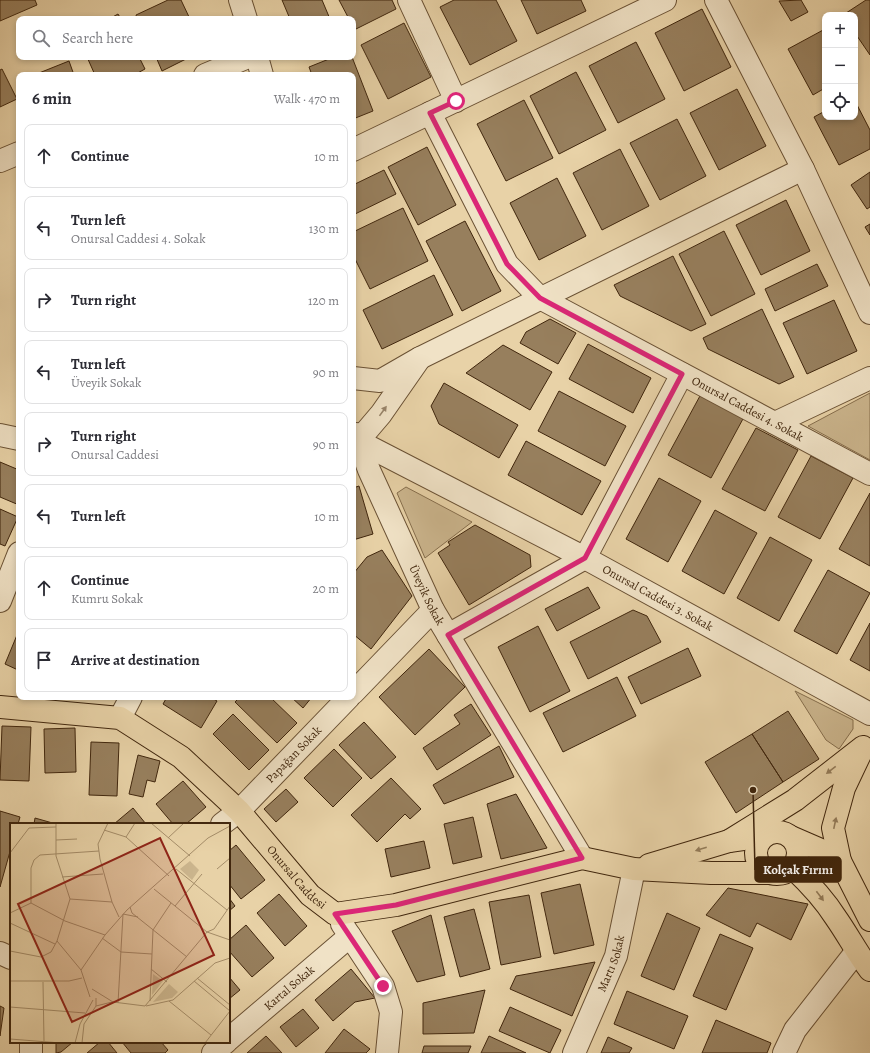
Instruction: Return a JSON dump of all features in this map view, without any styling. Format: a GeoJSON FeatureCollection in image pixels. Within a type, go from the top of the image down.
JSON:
{"type":"FeatureCollection","features":[{"type":"Feature","properties":{"kind":"main road","name":"Onursal Caddesi"},"geometry":{"type":"LineString","coordinates":[[0,707],[120,718],[181,757],[239,811],[310,895],[335,914],[396,905],[582,858],[634,869],[711,873],[769,873]]}},
{"type":"Feature","properties":{"kind":"main road"},"geometry":{"type":"LineString","coordinates":[[729,841],[795,800],[867,743]]}},
{"type":"Feature","properties":{"kind":"main road"},"geometry":{"type":"LineString","coordinates":[[867,743],[844,788],[833,828],[840,861],[870,920]]}},
{"type":"Feature","properties":{"kind":"main road"},"geometry":{"type":"LineString","coordinates":[[634,869],[729,841],[779,832],[821,850],[840,861]]}},
{"type":"Feature","properties":{"kind":"main road"},"geometry":{"type":"LineString","coordinates":[[766,835],[759,844],[756,855],[760,866],[769,873],[782,874],[793,868],[797,862],[798,849],[791,837]]}},
{"type":"Feature","properties":{"kind":"main road"},"geometry":{"type":"LineString","coordinates":[[793,868],[816,891],[836,918],[856,952],[870,970]]}},
{"type":"Feature","properties":{"kind":"street"},"geometry":{"type":"LineString","coordinates":[[240,0],[245,16]]}},
{"type":"Feature","properties":{"kind":"street"},"geometry":{"type":"LineString","coordinates":[[409,0],[456,101]]}},
{"type":"Feature","properties":{"kind":"street"},"geometry":{"type":"LineString","coordinates":[[356,149],[666,0]]}},
{"type":"Feature","properties":{"kind":"street"},"geometry":{"type":"LineString","coordinates":[[716,0],[803,169],[870,313]]}},
{"type":"Feature","properties":{"kind":"street"},"geometry":{"type":"LineString","coordinates":[[212,72],[241,60]]}},
{"type":"Feature","properties":{"kind":"street"},"geometry":{"type":"LineString","coordinates":[[258,60],[261,72]]}},
{"type":"Feature","properties":{"kind":"street","name":"Onursal Caddesi 4. Sokak"},"geometry":{"type":"LineString","coordinates":[[430,113],[507,264],[540,298],[870,474]]}},
{"type":"Feature","properties":{"kind":"street"},"geometry":{"type":"LineString","coordinates":[[0,161],[16,154]]}},
{"type":"Feature","properties":{"kind":"street"},"geometry":{"type":"LineString","coordinates":[[356,378],[380,381],[420,358],[803,169]]}},
{"type":"Feature","properties":{"kind":"street"},"geometry":{"type":"LineString","coordinates":[[356,434],[381,414],[420,358]]}},
{"type":"Feature","properties":{"kind":"street"},"geometry":{"type":"LineString","coordinates":[[448,635],[585,558],[682,374]]}},
{"type":"Feature","properties":{"kind":"street"},"geometry":{"type":"LineString","coordinates":[[775,423],[870,378]]}},
{"type":"Feature","properties":{"kind":"street","name":"Üveyik Sokak"},"geometry":{"type":"LineString","coordinates":[[356,434],[361,470],[432,610],[582,858]]}},
{"type":"Feature","properties":{"kind":"street","name":"Onursal Caddesi 3. Sokak"},"geometry":{"type":"LineString","coordinates":[[356,434],[870,714]]}},
{"type":"Feature","properties":{"kind":"street"},"geometry":{"type":"LineString","coordinates":[[0,435],[16,438]]}},
{"type":"Feature","properties":{"kind":"street"},"geometry":{"type":"LineString","coordinates":[[0,601],[16,561]]}},
{"type":"Feature","properties":{"kind":"street"},"geometry":{"type":"LineString","coordinates":[[356,689],[432,610]]}},
{"type":"Feature","properties":{"kind":"street"},"geometry":{"type":"LineString","coordinates":[[120,718],[130,700]]}},
{"type":"Feature","properties":{"kind":"street","name":"Papağan Sokak"},"geometry":{"type":"LineString","coordinates":[[223,823],[239,811],[346,700]]}},
{"type":"Feature","properties":{"kind":"street","name":"Martı Sokak"},"geometry":{"type":"LineString","coordinates":[[574,1053],[616,956],[634,869]]}},
{"type":"Feature","properties":{"kind":"street"},"geometry":{"type":"LineString","coordinates":[[335,914],[383,986],[391,1012],[387,1053]]}},
{"type":"Feature","properties":{"kind":"street","name":"Kartal Sokak"},"geometry":{"type":"LineString","coordinates":[[230,1039],[350,936]]}},
{"type":"Feature","properties":{"kind":"street"},"geometry":{"type":"LineString","coordinates":[[784,1053],[795,1030],[856,952]]}},
{"type":"Feature","properties":{"kind":"street"},"geometry":{"type":"LineString","coordinates":[[0,953],[10,958]]}},
{"type":"Feature","properties":{"kind":"street"},"geometry":{"type":"LineString","coordinates":[[213,1053],[225,1043]]}},
{"type":"Feature","properties":{"kind":"shaded area"},"geometry":{"type":"Polygon","coordinates":[[[870,393],[870,460],[808,426],[870,393]]]}},
{"type":"Feature","properties":{"kind":"shaded area"},"geometry":{"type":"Polygon","coordinates":[[[406,487],[472,522],[425,558],[397,493],[406,487]]]}},
{"type":"Feature","properties":{"kind":"shaded area"},"geometry":{"type":"Polygon","coordinates":[[[795,691],[853,720],[853,729],[839,749],[826,740],[795,691]]]}},
{"type":"Feature","properties":{"kind":"building"},"geometry":{"type":"Polygon","coordinates":[[[0,0],[35,0],[37,5],[0,21],[0,0]]]}},
{"type":"Feature","properties":{"kind":"building"},"geometry":{"type":"Polygon","coordinates":[[[168,0],[181,0],[189,16],[136,16],[168,0]]]}},
{"type":"Feature","properties":{"kind":"building"},"geometry":{"type":"Polygon","coordinates":[[[282,0],[322,0],[329,16],[289,16],[282,0]]]}},
{"type":"Feature","properties":{"kind":"building"},"geometry":{"type":"Polygon","coordinates":[[[339,0],[392,0],[396,9],[356,29],[356,16],[347,16],[339,0]]]}},
{"type":"Feature","properties":{"kind":"building"},"geometry":{"type":"Polygon","coordinates":[[[454,0],[496,0],[517,41],[470,65],[440,7],[454,0]]]}},
{"type":"Feature","properties":{"kind":"building"},"geometry":{"type":"Polygon","coordinates":[[[521,0],[581,0],[586,11],[537,34],[521,0]]]}},
{"type":"Feature","properties":{"kind":"building"},"geometry":{"type":"Polygon","coordinates":[[[801,0],[808,12],[791,21],[779,1],[801,0]]]}},
{"type":"Feature","properties":{"kind":"building"},"geometry":{"type":"Polygon","coordinates":[[[866,0],[870,0],[870,55],[858,37],[858,12],[848,12],[866,0]]]}},
{"type":"Feature","properties":{"kind":"building"},"geometry":{"type":"Polygon","coordinates":[[[702,9],[731,67],[684,91],[655,33],[702,9]]]}},
{"type":"Feature","properties":{"kind":"building"},"geometry":{"type":"Polygon","coordinates":[[[404,23],[431,77],[388,99],[361,45],[404,23]]]}},
{"type":"Feature","properties":{"kind":"building"},"geometry":{"type":"Polygon","coordinates":[[[822,31],[822,90],[813,95],[788,49],[822,31]]]}},
{"type":"Feature","properties":{"kind":"building"},"geometry":{"type":"Polygon","coordinates":[[[636,42],[665,99],[618,123],[589,66],[636,42]]]}},
{"type":"Feature","properties":{"kind":"building"},"geometry":{"type":"Polygon","coordinates":[[[88,60],[140,60],[145,69],[140,72],[94,72],[88,60]]]}},
{"type":"Feature","properties":{"kind":"building"},"geometry":{"type":"Polygon","coordinates":[[[157,60],[184,60],[162,71],[157,60]]]}},
{"type":"Feature","properties":{"kind":"building"},"geometry":{"type":"Polygon","coordinates":[[[326,60],[353,60],[373,111],[356,118],[356,72],[311,72],[309,67],[326,60]]]}},
{"type":"Feature","properties":{"kind":"building"},"geometry":{"type":"Polygon","coordinates":[[[69,61],[73,72],[42,72],[69,61]]]}},
{"type":"Feature","properties":{"kind":"building"},"geometry":{"type":"Polygon","coordinates":[[[2,69],[16,99],[0,107],[0,70],[2,69]]]}},
{"type":"Feature","properties":{"kind":"building"},"geometry":{"type":"Polygon","coordinates":[[[576,72],[606,130],[559,154],[530,96],[576,72]]]}},
{"type":"Feature","properties":{"kind":"building"},"geometry":{"type":"Polygon","coordinates":[[[737,89],[766,146],[719,170],[690,113],[737,89]]]}},
{"type":"Feature","properties":{"kind":"building"},"geometry":{"type":"Polygon","coordinates":[[[524,100],[553,158],[506,181],[477,124],[524,100]]]}},
{"type":"Feature","properties":{"kind":"building"},"geometry":{"type":"Polygon","coordinates":[[[858,107],[870,130],[870,149],[839,165],[814,117],[822,113],[822,120],[858,120],[858,107]]]}},
{"type":"Feature","properties":{"kind":"building"},"geometry":{"type":"Polygon","coordinates":[[[677,119],[706,176],[660,200],[630,143],[677,119]]]}},
{"type":"Feature","properties":{"kind":"building"},"geometry":{"type":"Polygon","coordinates":[[[427,147],[456,205],[418,225],[388,167],[427,147]]]}},
{"type":"Feature","properties":{"kind":"building"},"geometry":{"type":"Polygon","coordinates":[[[620,149],[649,206],[602,230],[573,173],[620,149]]]}},
{"type":"Feature","properties":{"kind":"building"},"geometry":{"type":"Polygon","coordinates":[[[384,170],[396,194],[356,214],[356,184],[384,170]]]}},
{"type":"Feature","properties":{"kind":"building"},"geometry":{"type":"Polygon","coordinates":[[[870,172],[870,207],[867,209],[851,185],[870,172]]]}},
{"type":"Feature","properties":{"kind":"building"},"geometry":{"type":"Polygon","coordinates":[[[557,178],[586,236],[539,260],[510,203],[557,178]]]}},
{"type":"Feature","properties":{"kind":"building"},"geometry":{"type":"Polygon","coordinates":[[[786,200],[810,251],[761,275],[736,225],[786,200]]]}},
{"type":"Feature","properties":{"kind":"building"},"geometry":{"type":"Polygon","coordinates":[[[403,208],[428,261],[370,289],[356,261],[356,231],[403,208]]]}},
{"type":"Feature","properties":{"kind":"building"},"geometry":{"type":"Polygon","coordinates":[[[465,221],[501,291],[462,311],[426,241],[465,221]]]}},
{"type":"Feature","properties":{"kind":"building"},"geometry":{"type":"Polygon","coordinates":[[[870,224],[870,235],[865,227],[870,224]]]}},
{"type":"Feature","properties":{"kind":"building"},"geometry":{"type":"Polygon","coordinates":[[[724,231],[755,294],[711,316],[679,254],[724,231]]]}},
{"type":"Feature","properties":{"kind":"building"},"geometry":{"type":"Polygon","coordinates":[[[673,256],[706,324],[691,331],[620,296],[614,285],[673,256]]]}},
{"type":"Feature","properties":{"kind":"building"},"geometry":{"type":"Polygon","coordinates":[[[817,264],[828,286],[775,311],[765,289],[817,264]]]}},
{"type":"Feature","properties":{"kind":"building"},"geometry":{"type":"Polygon","coordinates":[[[434,275],[453,315],[382,349],[363,310],[434,275]]]}},
{"type":"Feature","properties":{"kind":"building"},"geometry":{"type":"Polygon","coordinates":[[[834,300],[857,351],[807,374],[783,323],[834,300]]]}},
{"type":"Feature","properties":{"kind":"building"},"geometry":{"type":"Polygon","coordinates":[[[762,309],[794,377],[779,384],[708,349],[703,338],[762,309]]]}},
{"type":"Feature","properties":{"kind":"building"},"geometry":{"type":"Polygon","coordinates":[[[550,319],[576,333],[558,364],[520,343],[526,332],[550,319]]]}},
{"type":"Feature","properties":{"kind":"building"},"geometry":{"type":"Polygon","coordinates":[[[588,344],[651,378],[633,413],[569,379],[588,344]]]}},
{"type":"Feature","properties":{"kind":"building"},"geometry":{"type":"Polygon","coordinates":[[[503,345],[552,372],[530,410],[466,373],[503,345]]]}},
{"type":"Feature","properties":{"kind":"building"},"geometry":{"type":"Polygon","coordinates":[[[444,383],[518,425],[499,458],[439,424],[431,406],[444,383]]]}},
{"type":"Feature","properties":{"kind":"building"},"geometry":{"type":"Polygon","coordinates":[[[559,391],[626,426],[605,466],[538,431],[559,391]]]}},
{"type":"Feature","properties":{"kind":"building"},"geometry":{"type":"Polygon","coordinates":[[[701,394],[744,417],[711,478],[668,455],[701,394]]]}},
{"type":"Feature","properties":{"kind":"building"},"geometry":{"type":"Polygon","coordinates":[[[756,428],[798,450],[765,511],[722,489],[756,428]]]}},
{"type":"Feature","properties":{"kind":"building"},"geometry":{"type":"Polygon","coordinates":[[[526,441],[601,481],[582,515],[508,475],[526,441]]]}},
{"type":"Feature","properties":{"kind":"building"},"geometry":{"type":"Polygon","coordinates":[[[811,456],[853,478],[820,539],[778,517],[811,456]]]}},
{"type":"Feature","properties":{"kind":"building"},"geometry":{"type":"Polygon","coordinates":[[[0,462],[16,469],[16,504],[0,497],[0,462]]]}},
{"type":"Feature","properties":{"kind":"building"},"geometry":{"type":"Polygon","coordinates":[[[659,478],[701,501],[668,562],[626,539],[659,478]]]}},
{"type":"Feature","properties":{"kind":"building"},"geometry":{"type":"Polygon","coordinates":[[[359,486],[373,534],[356,539],[356,487],[359,486]]]}},
{"type":"Feature","properties":{"kind":"building"},"geometry":{"type":"Polygon","coordinates":[[[870,493],[870,566],[839,549],[870,493]]]}},
{"type":"Feature","properties":{"kind":"building"},"geometry":{"type":"Polygon","coordinates":[[[0,509],[16,516],[16,521],[5,546],[0,544],[0,509]]]}},
{"type":"Feature","properties":{"kind":"building"},"geometry":{"type":"Polygon","coordinates":[[[715,510],[757,533],[724,594],[682,571],[715,510]]]}},
{"type":"Feature","properties":{"kind":"building"},"geometry":{"type":"Polygon","coordinates":[[[475,525],[530,555],[531,567],[469,605],[438,553],[450,545],[448,542],[475,525]]]}},
{"type":"Feature","properties":{"kind":"building"},"geometry":{"type":"Polygon","coordinates":[[[770,537],[812,560],[779,621],[737,598],[770,537]]]}},
{"type":"Feature","properties":{"kind":"building"},"geometry":{"type":"Polygon","coordinates":[[[382,550],[412,596],[371,649],[356,636],[356,570],[367,557],[382,550]]]}},
{"type":"Feature","properties":{"kind":"building"},"geometry":{"type":"Polygon","coordinates":[[[828,570],[870,593],[837,654],[794,631],[828,570]]]}},
{"type":"Feature","properties":{"kind":"building"},"geometry":{"type":"Polygon","coordinates":[[[588,587],[600,608],[557,631],[545,609],[588,587]]]}},
{"type":"Feature","properties":{"kind":"building"},"geometry":{"type":"Polygon","coordinates":[[[633,610],[647,616],[661,642],[588,679],[570,642],[633,610]]]}},
{"type":"Feature","properties":{"kind":"building"},"geometry":{"type":"Polygon","coordinates":[[[870,623],[870,671],[850,660],[870,623]]]}},
{"type":"Feature","properties":{"kind":"building"},"geometry":{"type":"Polygon","coordinates":[[[538,626],[570,691],[530,712],[498,647],[538,626]]]}},
{"type":"Feature","properties":{"kind":"building"},"geometry":{"type":"Polygon","coordinates":[[[16,637],[16,669],[5,664],[16,637]]]}},
{"type":"Feature","properties":{"kind":"building"},"geometry":{"type":"Polygon","coordinates":[[[688,648],[701,676],[641,704],[628,677],[688,648]]]}},
{"type":"Feature","properties":{"kind":"building"},"geometry":{"type":"Polygon","coordinates":[[[429,649],[465,687],[415,735],[379,697],[429,649]]]}},
{"type":"Feature","properties":{"kind":"building"},"geometry":{"type":"Polygon","coordinates":[[[617,677],[636,716],[563,752],[543,713],[617,677]]]}},
{"type":"Feature","properties":{"kind":"building"},"geometry":{"type":"Polygon","coordinates":[[[165,700],[217,701],[201,728],[163,704],[165,700]]]}},
{"type":"Feature","properties":{"kind":"building"},"geometry":{"type":"Polygon","coordinates":[[[237,700],[273,700],[297,723],[277,743],[235,702],[237,700]]]}},
{"type":"Feature","properties":{"kind":"building"},"geometry":{"type":"Polygon","coordinates":[[[294,700],[310,700],[303,708],[294,700]]]}},
{"type":"Feature","properties":{"kind":"building"},"geometry":{"type":"Polygon","coordinates":[[[471,704],[491,735],[437,770],[423,748],[460,724],[454,715],[471,704]]]}},
{"type":"Feature","properties":{"kind":"building"},"geometry":{"type":"Polygon","coordinates":[[[788,711],[819,759],[783,782],[752,734],[788,711]]]}},
{"type":"Feature","properties":{"kind":"building"},"geometry":{"type":"Polygon","coordinates":[[[233,714],[269,750],[249,770],[213,734],[233,714]]]}},
{"type":"Feature","properties":{"kind":"building"},"geometry":{"type":"Polygon","coordinates":[[[364,722],[396,757],[371,779],[339,745],[364,722]]]}},
{"type":"Feature","properties":{"kind":"building"},"geometry":{"type":"Polygon","coordinates":[[[2,726],[31,727],[29,781],[0,780],[2,726]]]}},
{"type":"Feature","properties":{"kind":"building"},"geometry":{"type":"Polygon","coordinates":[[[75,728],[76,772],[45,773],[44,729],[75,728]]]}},
{"type":"Feature","properties":{"kind":"building"},"geometry":{"type":"Polygon","coordinates":[[[752,734],[783,782],[736,813],[705,762],[752,734]]]}},
{"type":"Feature","properties":{"kind":"building"},"geometry":{"type":"Polygon","coordinates":[[[91,742],[119,743],[117,796],[89,795],[91,742]]]}},
{"type":"Feature","properties":{"kind":"building"},"geometry":{"type":"Polygon","coordinates":[[[499,746],[514,777],[444,804],[433,785],[499,746]]]}},
{"type":"Feature","properties":{"kind":"building"},"geometry":{"type":"Polygon","coordinates":[[[334,749],[362,778],[333,807],[304,778],[334,749]]]}},
{"type":"Feature","properties":{"kind":"building"},"geometry":{"type":"Polygon","coordinates":[[[138,755],[160,761],[155,782],[147,780],[143,797],[129,794],[138,755]]]}},
{"type":"Feature","properties":{"kind":"building"},"geometry":{"type":"Polygon","coordinates":[[[391,778],[421,809],[410,819],[405,814],[377,842],[351,815],[391,778]]]}},
{"type":"Feature","properties":{"kind":"building"},"geometry":{"type":"Polygon","coordinates":[[[183,781],[206,807],[187,823],[172,823],[156,804],[183,781]]]}},
{"type":"Feature","properties":{"kind":"building"},"geometry":{"type":"Polygon","coordinates":[[[286,789],[298,802],[276,822],[264,809],[286,789]]]}},
{"type":"Feature","properties":{"kind":"building"},"geometry":{"type":"Polygon","coordinates":[[[516,794],[547,848],[501,859],[487,804],[516,794]]]}},
{"type":"Feature","properties":{"kind":"building"},"geometry":{"type":"Polygon","coordinates":[[[133,808],[145,823],[115,823],[133,808]]]}},
{"type":"Feature","properties":{"kind":"building"},"geometry":{"type":"Polygon","coordinates":[[[0,811],[20,817],[18,823],[10,823],[10,852],[0,887],[0,811]]]}},
{"type":"Feature","properties":{"kind":"building"},"geometry":{"type":"Polygon","coordinates":[[[473,817],[482,857],[453,864],[444,824],[473,817]]]}},
{"type":"Feature","properties":{"kind":"building"},"geometry":{"type":"Polygon","coordinates":[[[35,818],[52,823],[34,823],[35,818]]]}},
{"type":"Feature","properties":{"kind":"building"},"geometry":{"type":"Polygon","coordinates":[[[424,841],[430,868],[391,877],[385,849],[424,841]]]}},
{"type":"Feature","properties":{"kind":"building"},"geometry":{"type":"Polygon","coordinates":[[[236,845],[265,880],[241,899],[230,885],[230,850],[236,845]]]}},
{"type":"Feature","properties":{"kind":"building"},"geometry":{"type":"Polygon","coordinates":[[[580,884],[594,945],[554,954],[541,893],[580,884]]]}},
{"type":"Feature","properties":{"kind":"building"},"geometry":{"type":"Polygon","coordinates":[[[728,888],[808,904],[791,940],[757,923],[750,937],[706,915],[728,888]]]}},
{"type":"Feature","properties":{"kind":"building"},"geometry":{"type":"Polygon","coordinates":[[[279,894],[307,926],[285,946],[257,913],[279,894]]]}},
{"type":"Feature","properties":{"kind":"building"},"geometry":{"type":"Polygon","coordinates":[[[529,895],[541,957],[501,965],[489,902],[529,895]]]}},
{"type":"Feature","properties":{"kind":"building"},"geometry":{"type":"Polygon","coordinates":[[[230,899],[235,906],[230,910],[230,899]]]}},
{"type":"Feature","properties":{"kind":"building"},"geometry":{"type":"Polygon","coordinates":[[[474,909],[490,969],[460,977],[444,917],[474,909]]]}},
{"type":"Feature","properties":{"kind":"building"},"geometry":{"type":"Polygon","coordinates":[[[667,913],[700,928],[674,990],[641,976],[667,913]]]}},
{"type":"Feature","properties":{"kind":"building"},"geometry":{"type":"Polygon","coordinates":[[[431,915],[445,975],[417,982],[392,931],[431,915]]]}},
{"type":"Feature","properties":{"kind":"building"},"geometry":{"type":"Polygon","coordinates":[[[246,925],[274,958],[252,977],[230,952],[230,939],[246,925]]]}},
{"type":"Feature","properties":{"kind":"building"},"geometry":{"type":"Polygon","coordinates":[[[720,934],[753,948],[726,1010],[693,996],[720,934]]]}},
{"type":"Feature","properties":{"kind":"building"},"geometry":{"type":"Polygon","coordinates":[[[595,962],[572,1016],[510,989],[516,976],[595,962]]]}},
{"type":"Feature","properties":{"kind":"building"},"geometry":{"type":"Polygon","coordinates":[[[351,969],[375,998],[355,1002],[333,1021],[315,1000],[351,969]]]}},
{"type":"Feature","properties":{"kind":"building"},"geometry":{"type":"Polygon","coordinates":[[[230,978],[240,990],[230,998],[230,978]]]}},
{"type":"Feature","properties":{"kind":"building"},"geometry":{"type":"Polygon","coordinates":[[[485,990],[474,1033],[423,1034],[423,1003],[485,990]]]}},
{"type":"Feature","properties":{"kind":"building"},"geometry":{"type":"Polygon","coordinates":[[[627,991],[688,1016],[674,1049],[614,1024],[627,991]]]}},
{"type":"Feature","properties":{"kind":"building"},"geometry":{"type":"Polygon","coordinates":[[[0,1006],[4,1008],[0,1036],[0,1006]]]}},
{"type":"Feature","properties":{"kind":"building"},"geometry":{"type":"Polygon","coordinates":[[[510,1007],[561,1030],[550,1053],[499,1031],[510,1007]]]}},
{"type":"Feature","properties":{"kind":"building"},"geometry":{"type":"Polygon","coordinates":[[[303,1009],[319,1028],[296,1047],[280,1027],[303,1009]]]}},
{"type":"Feature","properties":{"kind":"building"},"geometry":{"type":"Polygon","coordinates":[[[716,1020],[771,1043],[767,1053],[702,1053],[716,1020]]]}},
{"type":"Feature","properties":{"kind":"building"},"geometry":{"type":"Polygon","coordinates":[[[344,1029],[370,1049],[366,1053],[325,1053],[344,1029]]]}},
{"type":"Feature","properties":{"kind":"building"},"geometry":{"type":"Polygon","coordinates":[[[266,1036],[282,1053],[247,1053],[266,1036]]]}},
{"type":"Feature","properties":{"kind":"building"},"geometry":{"type":"Polygon","coordinates":[[[489,1036],[526,1053],[481,1053],[489,1036]]]}},
{"type":"Feature","properties":{"kind":"building"},"geometry":{"type":"Polygon","coordinates":[[[608,1037],[632,1048],[629,1053],[601,1053],[608,1037]]]}},
{"type":"Feature","properties":{"kind":"building"},"geometry":{"type":"Polygon","coordinates":[[[56,1043],[72,1043],[61,1052],[56,1053],[56,1043]]]}},
{"type":"Feature","properties":{"kind":"building"},"geometry":{"type":"Polygon","coordinates":[[[99,1043],[109,1043],[117,1053],[87,1053],[99,1043]]]}},
{"type":"Feature","properties":{"kind":"building"},"geometry":{"type":"Polygon","coordinates":[[[123,1043],[162,1043],[168,1050],[165,1053],[131,1053],[123,1043]]]}},
{"type":"Feature","properties":{"kind":"building"},"geometry":{"type":"Polygon","coordinates":[[[424,1046],[471,1046],[468,1053],[422,1053],[424,1046]]]}},
{"type":"Feature","properties":{"kind":"place","name":"Kolçak Fırını"},"geometry":{"type":"Point","coordinates":[753,790]}},
{"type":"Feature","properties":{"kind":"route"},"geometry":{"type":"LineString","coordinates":[[383,986],[335,914],[396,905],[582,858],[448,635],[585,558],[682,374],[540,298],[507,264],[430,113],[456,101]]}}]}
